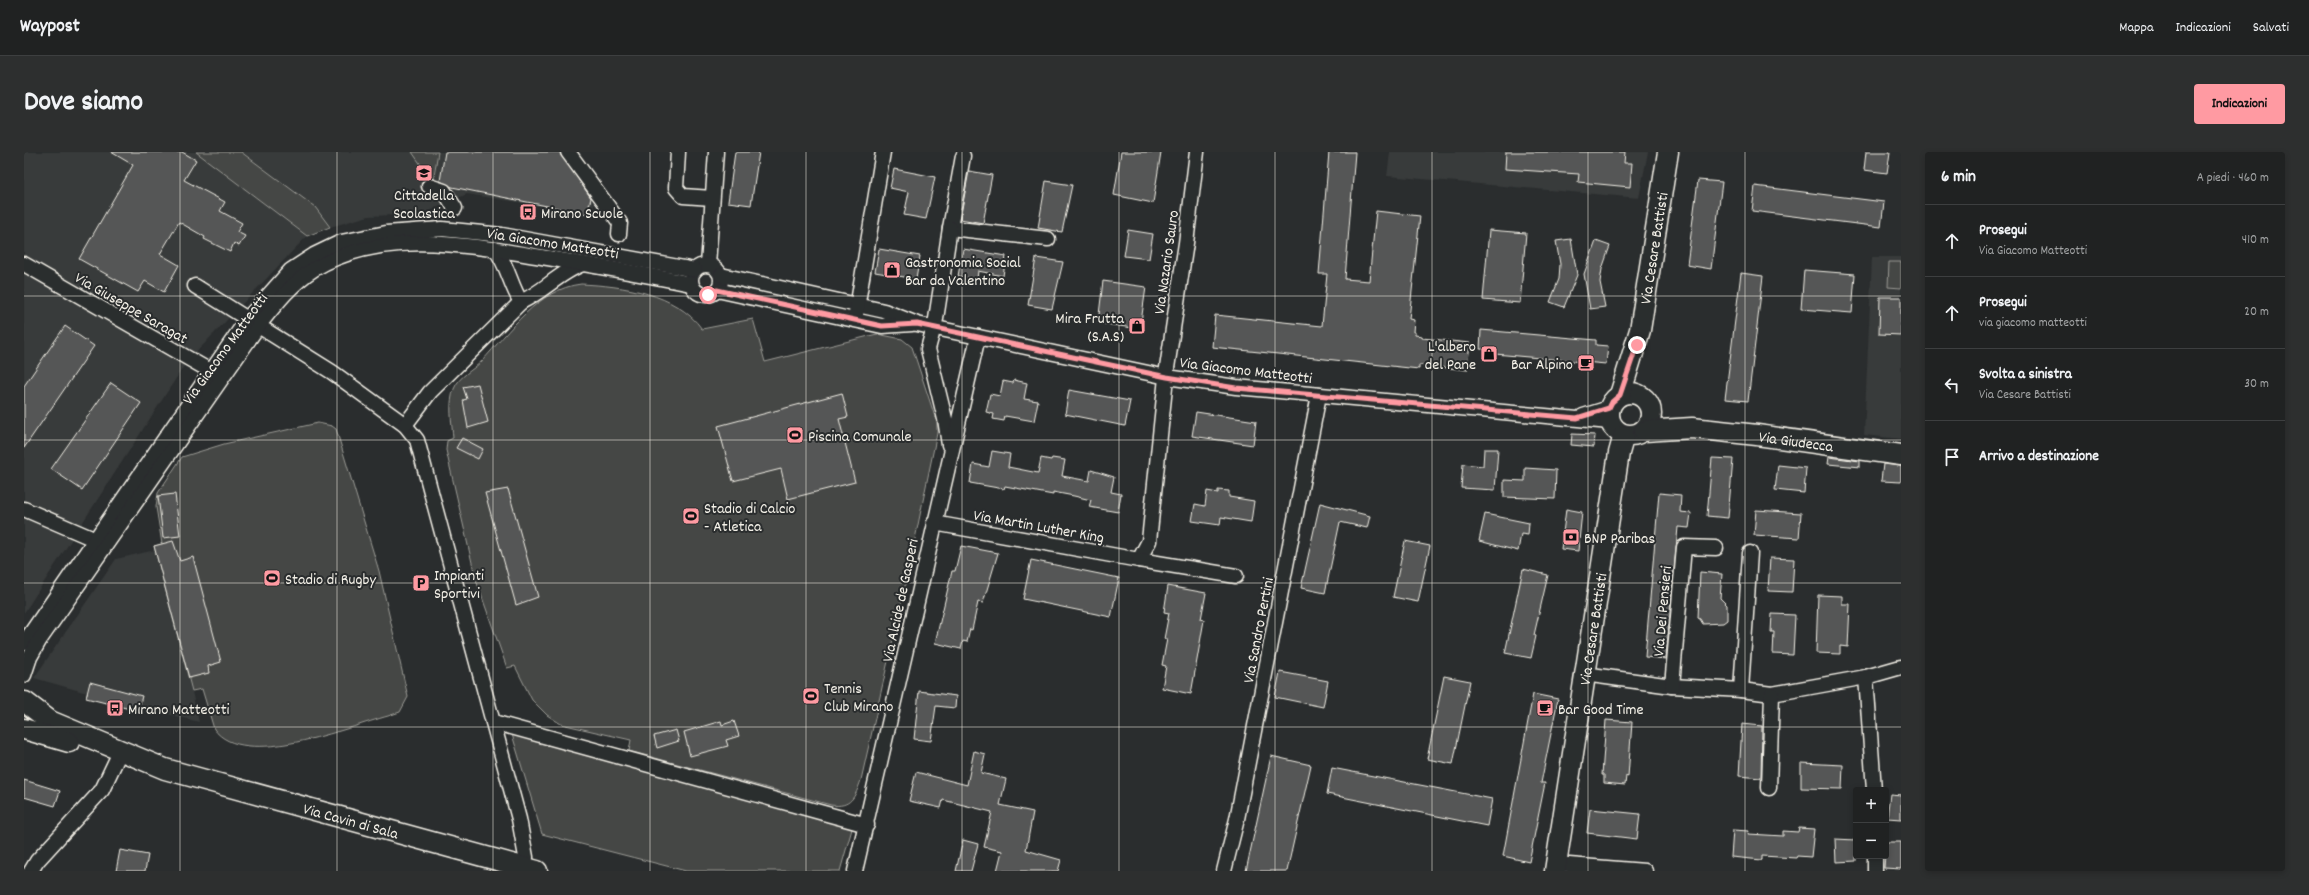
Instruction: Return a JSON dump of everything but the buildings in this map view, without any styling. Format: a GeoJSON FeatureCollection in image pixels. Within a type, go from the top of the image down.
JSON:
{"type":"FeatureCollection","features":[{"type":"Feature","properties":{"kind":"street"},"geometry":{"type":"LineString","coordinates":[[568,152],[620,223],[619,234]]}},
{"type":"Feature","properties":{"kind":"street"},"geometry":{"type":"LineString","coordinates":[[678,152],[676,188],[683,196],[712,198]]}},
{"type":"Feature","properties":{"kind":"street"},"geometry":{"type":"LineString","coordinates":[[691,284],[701,267],[712,198],[716,152]]}},
{"type":"Feature","properties":{"kind":"street"},"geometry":{"type":"LineString","coordinates":[[854,320],[858,305],[883,152]]}},
{"type":"Feature","properties":{"kind":"street","name":"Via Nazario Sauro"},"geometry":{"type":"LineString","coordinates":[[1167,377],[1197,152]]}},
{"type":"Feature","properties":{"kind":"street","name":"Via Cesare Battisti"},"geometry":{"type":"LineString","coordinates":[[1613,408],[1637,345],[1668,152]]}},
{"type":"Feature","properties":{"kind":"street","name":"Via Alcide de Gasperi"},"geometry":{"type":"LineString","coordinates":[[950,454],[945,419],[928,349],[963,156]]}},
{"type":"Feature","properties":{"kind":"street"},"geometry":{"type":"LineString","coordinates":[[429,186],[444,191],[455,208]]}},
{"type":"Feature","properties":{"kind":"street"},"geometry":{"type":"LineString","coordinates":[[950,228],[1048,239]]}},
{"type":"Feature","properties":{"kind":"street","name":"Via Giacomo Matteotti"},"geometry":{"type":"LineString","coordinates":[[24,675],[34,649],[101,544],[254,321],[291,270],[314,255],[341,242],[386,233],[442,229],[502,235],[701,267],[713,266],[721,275],[884,311],[917,324],[1167,377],[1236,388],[1577,418],[1613,408]]}},
{"type":"Feature","properties":{"kind":"street","name":"Via Giacomo Matteotti"},"geometry":{"type":"LineString","coordinates":[[254,321],[309,273],[353,252],[422,243],[495,249],[583,264],[691,284],[698,292],[702,294],[708,295],[717,290],[882,326],[917,324]]}},
{"type":"Feature","properties":{"kind":"street"},"geometry":{"type":"LineString","coordinates":[[495,249],[501,256],[515,293],[521,302]]}},
{"type":"Feature","properties":{"kind":"street","name":"Via Giuseppe Saragat"},"geometry":{"type":"LineString","coordinates":[[24,264],[217,375]]}},
{"type":"Feature","properties":{"kind":"street"},"geometry":{"type":"LineString","coordinates":[[405,425],[430,392],[521,302],[530,298],[571,268],[583,264]]}},
{"type":"Feature","properties":{"kind":"street"},"geometry":{"type":"LineString","coordinates":[[717,290],[721,281],[721,275]]}},
{"type":"Feature","properties":{"kind":"street"},"geometry":{"type":"LineString","coordinates":[[195,286],[254,321],[332,372],[405,425],[417,440],[522,832],[526,857],[531,869]]}},
{"type":"Feature","properties":{"kind":"street","name":"Via Alcide de Gasperi"},"geometry":{"type":"LineString","coordinates":[[855,871],[867,825],[934,523],[978,337]]}},
{"type":"Feature","properties":{"kind":"street","name":"Via Cesare Battisti"},"geometry":{"type":"LineString","coordinates":[[1637,345],[1650,419],[1644,430]]}},
{"type":"Feature","properties":{"kind":"street"},"geometry":{"type":"LineString","coordinates":[[1139,560],[1149,542],[1167,377]]}},
{"type":"Feature","properties":{"kind":"street"},"geometry":{"type":"LineString","coordinates":[[1644,430],[1631,436],[1624,435],[1613,428],[1613,408],[1631,393],[1646,403]]}},
{"type":"Feature","properties":{"kind":"street","name":"Via Sandro Pertini"},"geometry":{"type":"LineString","coordinates":[[1224,871],[1239,812],[1319,395]]}},
{"type":"Feature","properties":{"kind":"street","name":"Via Giudecca"},"geometry":{"type":"LineString","coordinates":[[1646,403],[1692,428]]}},
{"type":"Feature","properties":{"kind":"street","name":"Via Giudecca"},"geometry":{"type":"LineString","coordinates":[[1644,430],[1692,428],[1811,442],[1901,455]]}},
{"type":"Feature","properties":{"kind":"street","name":"Via Cesare Battisti"},"geometry":{"type":"LineString","coordinates":[[1555,867],[1619,453],[1624,435]]}},
{"type":"Feature","properties":{"kind":"street"},"geometry":{"type":"LineString","coordinates":[[24,508],[101,544]]}},
{"type":"Feature","properties":{"kind":"street","name":"Via Martin Luther King"},"geometry":{"type":"LineString","coordinates":[[934,523],[1236,576]]}},
{"type":"Feature","properties":{"kind":"street","name":"Via Giacomo Matteotti"},"geometry":{"type":"LineString","coordinates":[[24,643],[101,544]]}},
{"type":"Feature","properties":{"kind":"street","name":"Via Dei Pensieri"},"geometry":{"type":"LineString","coordinates":[[1672,686],[1684,547],[1716,548]]}},
{"type":"Feature","properties":{"kind":"street"},"geometry":{"type":"LineString","coordinates":[[1742,690],[1750,553]]}},
{"type":"Feature","properties":{"kind":"street"},"geometry":{"type":"LineString","coordinates":[[1584,674],[1672,686],[1742,690],[1772,694],[1866,678],[1901,667]]}},
{"type":"Feature","properties":{"kind":"street"},"geometry":{"type":"LineString","coordinates":[[1866,678],[1874,787]]}},
{"type":"Feature","properties":{"kind":"street"},"geometry":{"type":"LineString","coordinates":[[1769,788],[1772,694]]}},
{"type":"Feature","properties":{"kind":"street","name":"Via Cavin di Sala"},"geometry":{"type":"LineString","coordinates":[[24,704],[50,722],[119,754]]}},
{"type":"Feature","properties":{"kind":"street"},"geometry":{"type":"LineString","coordinates":[[493,722],[867,825]]}},
{"type":"Feature","properties":{"kind":"street","name":"Via Cavin di Sala"},"geometry":{"type":"LineString","coordinates":[[24,729],[531,869]]}},
{"type":"Feature","properties":{"kind":"street"},"geometry":{"type":"LineString","coordinates":[[31,871],[42,856],[102,790],[119,754]]}},
{"type":"Feature","properties":{"kind":"street"},"geometry":{"type":"LineString","coordinates":[[1874,871],[1875,859]]}},
{"type":"Feature","properties":{"kind":"street"},"geometry":{"type":"LineString","coordinates":[[1555,867],[1646,871]]}},
{"type":"Feature","properties":{"kind":"shaded area"},"geometry":{"type":"Polygon","coordinates":[[[24,152],[196,152],[307,236],[186,363],[24,613],[24,152]]]}},
{"type":"Feature","properties":{"kind":"shaded area"},"geometry":{"type":"Polygon","coordinates":[[[196,152],[241,152],[315,207],[330,227],[307,236],[196,152]]]}},
{"type":"Feature","properties":{"kind":"shaded area","name":"Cittadella Scolastica"},"geometry":{"type":"Polygon","coordinates":[[[241,152],[563,152],[596,198],[592,214],[467,194],[423,214],[369,216],[330,227],[315,207],[241,152]]]}},
{"type":"Feature","properties":{"kind":"shaded area"},"geometry":{"type":"Polygon","coordinates":[[[412,152],[438,152],[433,182],[412,152]]]}},
{"type":"Feature","properties":{"kind":"shaded area"},"geometry":{"type":"Polygon","coordinates":[[[1390,152],[1648,152],[1639,198],[1387,176],[1390,152]]]}},
{"type":"Feature","properties":{"kind":"shaded area"},"geometry":{"type":"Polygon","coordinates":[[[1872,257],[1901,257],[1901,439],[1864,435],[1872,257]]]}},
{"type":"Feature","properties":{"kind":"shaded area"},"geometry":{"type":"Polygon","coordinates":[[[1889,262],[1901,262],[1901,288],[1888,287],[1889,262]]]}},
{"type":"Feature","properties":{"kind":"shaded area","name":"Stadio di Calcio - Atletica"},"geometry":{"type":"Polygon","coordinates":[[[581,284],[631,290],[663,299],[678,307],[691,317],[702,329],[753,319],[765,362],[877,334],[902,339],[912,347],[937,423],[937,433],[908,573],[861,780],[857,792],[848,803],[843,805],[831,805],[629,751],[631,740],[561,724],[547,715],[532,700],[515,666],[507,668],[476,580],[446,450],[447,441],[453,438],[451,414],[452,395],[456,384],[478,365],[514,325],[538,303],[551,294],[581,284]]]}},
{"type":"Feature","properties":{"kind":"shaded area","name":"Stadio di Rugby"},"geometry":{"type":"Polygon","coordinates":[[[318,423],[332,426],[336,429],[379,571],[408,697],[400,712],[323,736],[271,746],[248,746],[228,741],[214,729],[202,689],[192,691],[154,546],[162,544],[156,507],[158,493],[182,457],[224,444],[318,423]]]}},
{"type":"Feature","properties":{"kind":"shaded area"},"geometry":{"type":"Polygon","coordinates":[[[155,550],[182,648],[199,722],[139,707],[142,696],[90,683],[87,693],[34,678],[116,559],[155,550]]]}},
{"type":"Feature","properties":{"kind":"shaded area"},"geometry":{"type":"Polygon","coordinates":[[[511,731],[854,822],[840,871],[686,871],[542,834],[511,731]]]}},
{"type":"Feature","properties":{"kind":"place","name":"Cittadella Scolastica"},"geometry":{"type":"Point","coordinates":[424,173]}},
{"type":"Feature","properties":{"kind":"place","name":"Mirano Scuole"},"geometry":{"type":"Point","coordinates":[528,212]}},
{"type":"Feature","properties":{"kind":"place","name":"Gastronomia Social Bar da Valentino"},"geometry":{"type":"Point","coordinates":[892,270]}},
{"type":"Feature","properties":{"kind":"place","name":"Mira Frutta (S.A.S)"},"geometry":{"type":"Point","coordinates":[1137,326]}},
{"type":"Feature","properties":{"kind":"place","name":"L'albero del Pane"},"geometry":{"type":"Point","coordinates":[1489,354]}},
{"type":"Feature","properties":{"kind":"place","name":"Bar Alpino"},"geometry":{"type":"Point","coordinates":[1586,363]}},
{"type":"Feature","properties":{"kind":"place","name":"Piscina Comunale"},"geometry":{"type":"Point","coordinates":[795,435]}},
{"type":"Feature","properties":{"kind":"place","name":"Stadio di Calcio - Atletica"},"geometry":{"type":"Point","coordinates":[691,516]}},
{"type":"Feature","properties":{"kind":"place","name":"BNP Paribas"},"geometry":{"type":"Point","coordinates":[1571,537]}},
{"type":"Feature","properties":{"kind":"place","name":"Stadio di Rugby"},"geometry":{"type":"Point","coordinates":[272,578]}},
{"type":"Feature","properties":{"kind":"place","name":"Impianti Sportivi"},"geometry":{"type":"Point","coordinates":[421,583]}},
{"type":"Feature","properties":{"kind":"place","name":"Tennis Club Mirano"},"geometry":{"type":"Point","coordinates":[811,696]}},
{"type":"Feature","properties":{"kind":"place","name":"Mirano Matteotti"},"geometry":{"type":"Point","coordinates":[115,708]}},
{"type":"Feature","properties":{"kind":"place","name":"Bar Good Time"},"geometry":{"type":"Point","coordinates":[1545,708]}},
{"type":"Feature","properties":{"kind":"route"},"geometry":{"type":"LineString","coordinates":[[708,295],[717,290],[882,326],[917,324],[1167,377],[1236,388],[1577,418],[1609,408],[1612,402],[1620,395],[1637,345]]}}]}
